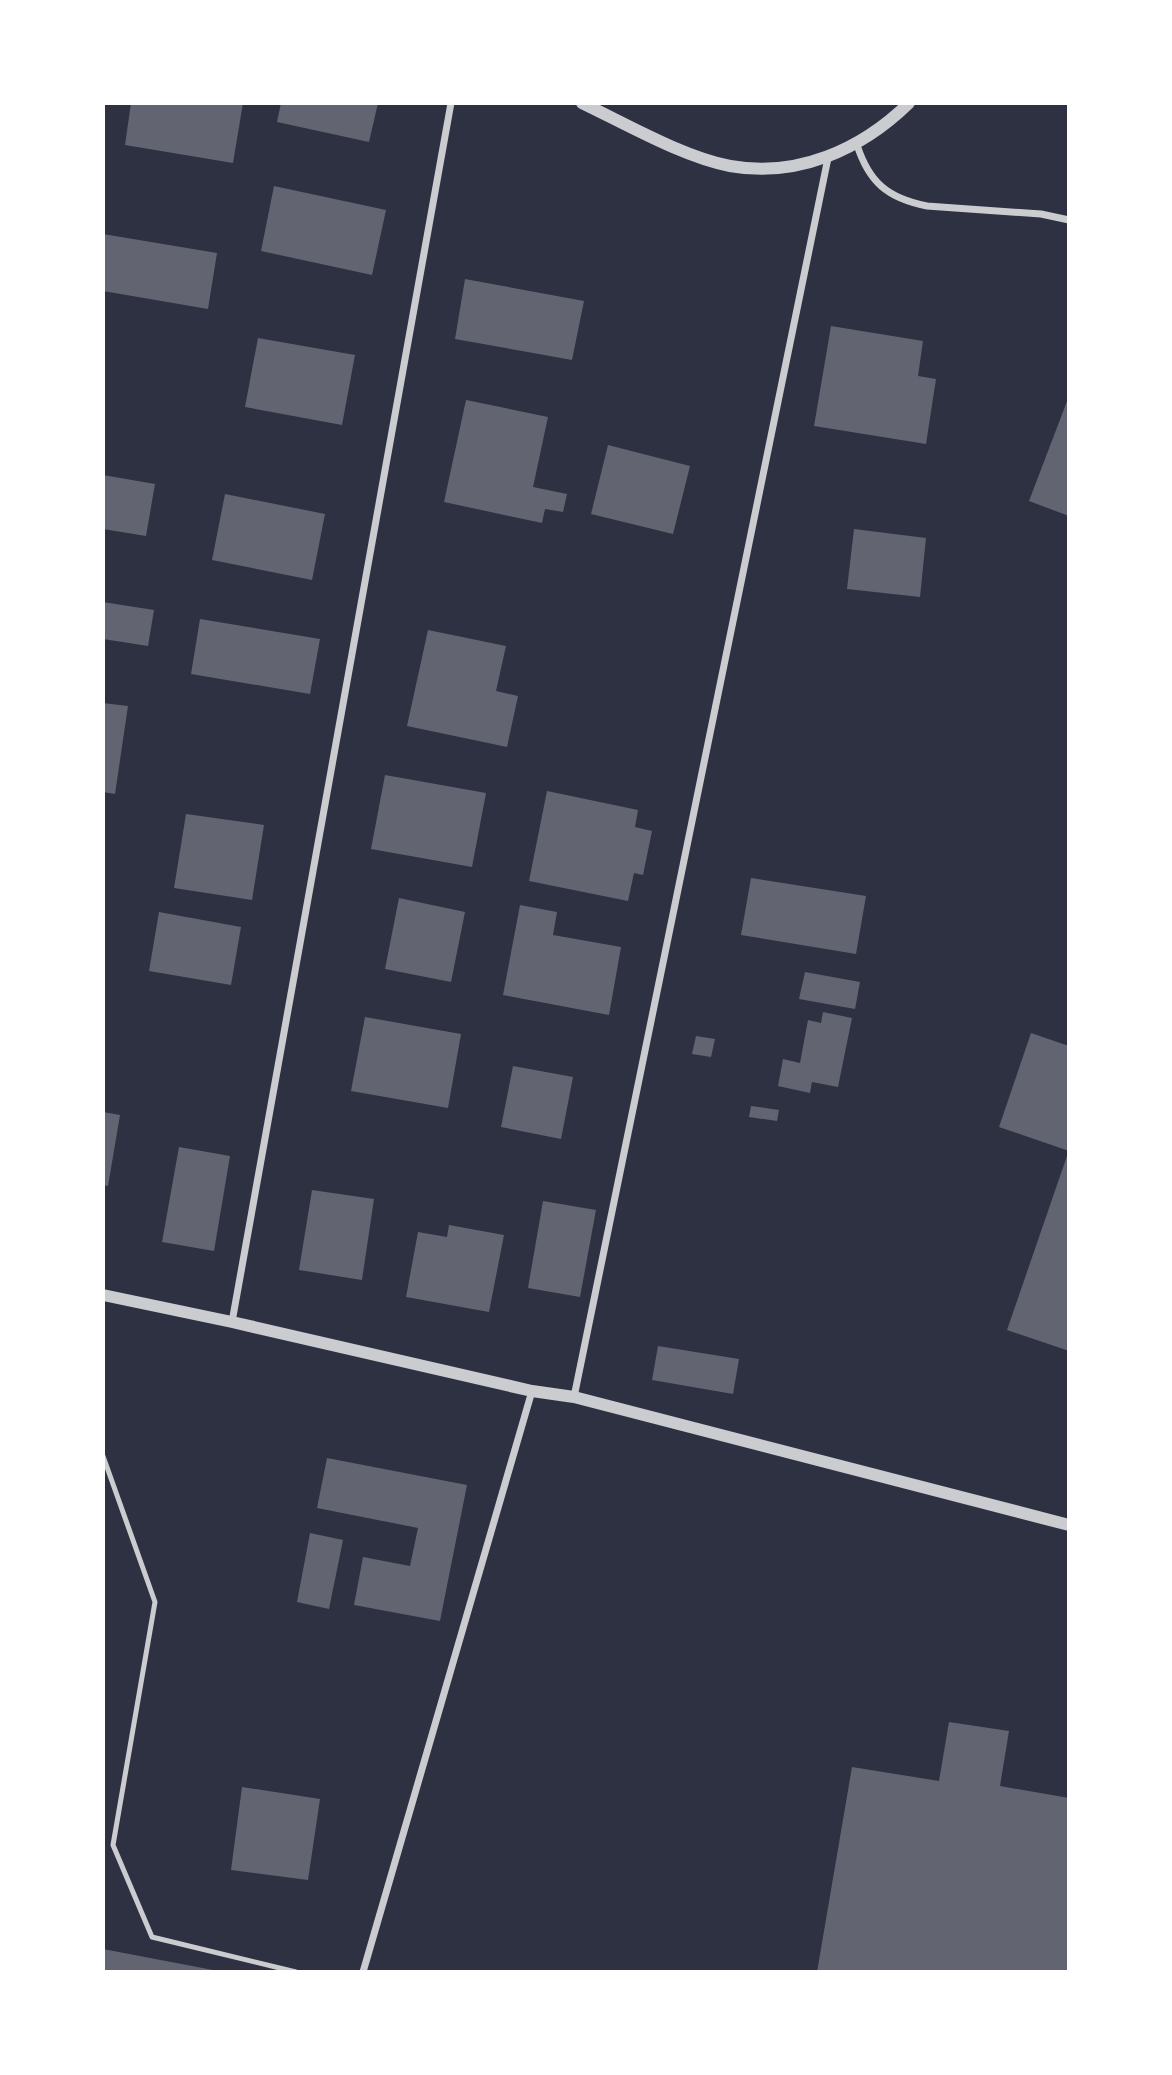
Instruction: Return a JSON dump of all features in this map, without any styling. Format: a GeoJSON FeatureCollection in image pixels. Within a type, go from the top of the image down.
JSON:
{"type":"FeatureCollection","features":[{"type":"Feature","properties":{"kind":"street"},"geometry":{"type":"LineString","coordinates":[[232,1322],[451,103]]}},
{"type":"Feature","properties":{"kind":"street"},"geometry":{"type":"LineString","coordinates":[[582,103],[682,151],[728,166],[760,169],[793,166],[828,158],[857,145],[909,103]]}},
{"type":"Feature","properties":{"kind":"street"},"geometry":{"type":"LineString","coordinates":[[857,145],[873,180],[888,192],[908,201],[927,206],[1041,214],[1069,220]]}},
{"type":"Feature","properties":{"kind":"street"},"geometry":{"type":"LineString","coordinates":[[574,1397],[828,158]]}},
{"type":"Feature","properties":{"kind":"street"},"geometry":{"type":"LineString","coordinates":[[103,1295],[532,1391],[574,1397],[1069,1525]]}},
{"type":"Feature","properties":{"kind":"street"},"geometry":{"type":"LineString","coordinates":[[363,1972],[532,1391]]}},
{"type":"Feature","properties":{"kind":"lane"},"geometry":{"type":"LineString","coordinates":[[103,1457],[155,1602],[113,1845],[152,1937],[296,1972]]}},
{"type":"Feature","properties":{"kind":"building"},"geometry":{"type":"Polygon","coordinates":[[[131,103],[243,103],[233,163],[125,145],[131,103]]]}},
{"type":"Feature","properties":{"kind":"building"},"geometry":{"type":"Polygon","coordinates":[[[281,103],[378,103],[369,142],[277,122],[281,103]]]}},
{"type":"Feature","properties":{"kind":"building"},"geometry":{"type":"Polygon","coordinates":[[[274,186],[386,210],[372,275],[261,251],[274,186]]]}},
{"type":"Feature","properties":{"kind":"building"},"geometry":{"type":"Polygon","coordinates":[[[103,234],[217,253],[208,309],[103,291],[103,234]]]}},
{"type":"Feature","properties":{"kind":"building"},"geometry":{"type":"Polygon","coordinates":[[[465,279],[584,301],[572,360],[455,339],[465,279]]]}},
{"type":"Feature","properties":{"kind":"building"},"geometry":{"type":"Polygon","coordinates":[[[831,326],[923,341],[918,376],[936,379],[926,444],[814,426],[831,326]]]}},
{"type":"Feature","properties":{"kind":"building"},"geometry":{"type":"Polygon","coordinates":[[[258,338],[355,355],[342,425],[245,407],[258,338]]]}},
{"type":"Feature","properties":{"kind":"building"},"geometry":{"type":"Polygon","coordinates":[[[1069,396],[1069,516],[1029,501],[1069,396]]]}},
{"type":"Feature","properties":{"kind":"building"},"geometry":{"type":"Polygon","coordinates":[[[466,400],[548,417],[533,487],[567,494],[563,512],[545,509],[542,523],[444,502],[466,400]]]}},
{"type":"Feature","properties":{"kind":"building"},"geometry":{"type":"Polygon","coordinates":[[[608,445],[690,466],[673,534],[591,514],[608,445]]]}},
{"type":"Feature","properties":{"kind":"building"},"geometry":{"type":"Polygon","coordinates":[[[103,475],[155,484],[146,536],[103,529],[103,475]]]}},
{"type":"Feature","properties":{"kind":"building"},"geometry":{"type":"Polygon","coordinates":[[[225,494],[325,514],[312,580],[212,560],[225,494]]]}},
{"type":"Feature","properties":{"kind":"building"},"geometry":{"type":"Polygon","coordinates":[[[854,529],[926,538],[920,597],[847,589],[854,529]]]}},
{"type":"Feature","properties":{"kind":"building"},"geometry":{"type":"Polygon","coordinates":[[[103,602],[154,610],[148,646],[103,639],[103,602]]]}},
{"type":"Feature","properties":{"kind":"building"},"geometry":{"type":"Polygon","coordinates":[[[200,619],[320,639],[310,694],[191,674],[200,619]]]}},
{"type":"Feature","properties":{"kind":"building"},"geometry":{"type":"Polygon","coordinates":[[[428,630],[506,646],[496,691],[518,696],[507,747],[407,726],[428,630]]]}},
{"type":"Feature","properties":{"kind":"building"},"geometry":{"type":"Polygon","coordinates":[[[103,703],[128,706],[115,794],[103,792],[103,703]]]}},
{"type":"Feature","properties":{"kind":"building"},"geometry":{"type":"Polygon","coordinates":[[[385,775],[486,793],[472,867],[371,849],[385,775]]]}},
{"type":"Feature","properties":{"kind":"building"},"geometry":{"type":"Polygon","coordinates":[[[547,791],[638,810],[635,827],[652,831],[643,875],[634,873],[628,901],[529,881],[547,791]]]}},
{"type":"Feature","properties":{"kind":"building"},"geometry":{"type":"Polygon","coordinates":[[[186,814],[264,825],[252,900],[174,888],[186,814]]]}},
{"type":"Feature","properties":{"kind":"building"},"geometry":{"type":"Polygon","coordinates":[[[751,878],[866,896],[856,954],[741,935],[751,878]]]}},
{"type":"Feature","properties":{"kind":"building"},"geometry":{"type":"Polygon","coordinates":[[[399,898],[465,912],[451,982],[385,969],[399,898]]]}},
{"type":"Feature","properties":{"kind":"building"},"geometry":{"type":"Polygon","coordinates":[[[520,905],[557,912],[553,935],[621,947],[609,1015],[503,995],[520,905]]]}},
{"type":"Feature","properties":{"kind":"building"},"geometry":{"type":"Polygon","coordinates":[[[159,912],[241,927],[231,985],[149,971],[159,912]]]}},
{"type":"Feature","properties":{"kind":"building"},"geometry":{"type":"Polygon","coordinates":[[[805,972],[860,982],[855,1009],[799,999],[805,972]]]}},
{"type":"Feature","properties":{"kind":"building"},"geometry":{"type":"Polygon","coordinates":[[[823,1012],[852,1018],[838,1087],[812,1082],[810,1093],[778,1086],[783,1059],[800,1063],[808,1020],[821,1023],[823,1012]]]}},
{"type":"Feature","properties":{"kind":"building"},"geometry":{"type":"Polygon","coordinates":[[[365,1017],[461,1034],[448,1108],[351,1091],[365,1017]]]}},
{"type":"Feature","properties":{"kind":"building"},"geometry":{"type":"Polygon","coordinates":[[[1031,1033],[1069,1046],[1069,1151],[999,1127],[1031,1033]]]}},
{"type":"Feature","properties":{"kind":"building"},"geometry":{"type":"Polygon","coordinates":[[[696,1036],[715,1039],[711,1057],[692,1054],[696,1036]]]}},
{"type":"Feature","properties":{"kind":"building"},"geometry":{"type":"Polygon","coordinates":[[[513,1066],[573,1077],[561,1139],[501,1127],[513,1066]]]}},
{"type":"Feature","properties":{"kind":"building"},"geometry":{"type":"Polygon","coordinates":[[[751,1106],[779,1110],[777,1121],[749,1117],[751,1106]]]}},
{"type":"Feature","properties":{"kind":"building"},"geometry":{"type":"Polygon","coordinates":[[[103,1112],[120,1115],[108,1186],[103,1185],[103,1112]]]}},
{"type":"Feature","properties":{"kind":"building"},"geometry":{"type":"Polygon","coordinates":[[[179,1147],[230,1156],[214,1251],[162,1242],[179,1147]]]}},
{"type":"Feature","properties":{"kind":"building"},"geometry":{"type":"Polygon","coordinates":[[[1069,1153],[1069,1351],[1007,1330],[1069,1153]]]}},
{"type":"Feature","properties":{"kind":"building"},"geometry":{"type":"Polygon","coordinates":[[[312,1190],[374,1199],[362,1280],[299,1270],[312,1190]]]}},
{"type":"Feature","properties":{"kind":"building"},"geometry":{"type":"Polygon","coordinates":[[[543,1201],[596,1210],[580,1297],[528,1288],[543,1201]]]}},
{"type":"Feature","properties":{"kind":"building"},"geometry":{"type":"Polygon","coordinates":[[[449,1225],[504,1235],[489,1312],[406,1297],[418,1232],[447,1237],[449,1225]]]}},
{"type":"Feature","properties":{"kind":"building"},"geometry":{"type":"Polygon","coordinates":[[[658,1346],[739,1359],[733,1394],[652,1380],[658,1346]]]}},
{"type":"Feature","properties":{"kind":"building"},"geometry":{"type":"Polygon","coordinates":[[[327,1458],[467,1485],[440,1621],[354,1605],[363,1557],[410,1566],[418,1528],[317,1508],[327,1458]]]}},
{"type":"Feature","properties":{"kind":"building"},"geometry":{"type":"Polygon","coordinates":[[[310,1533],[343,1540],[329,1609],[297,1602],[310,1533]]]}},
{"type":"Feature","properties":{"kind":"building"},"geometry":{"type":"Polygon","coordinates":[[[949,1722],[1009,1731],[1000,1786],[1069,1798],[1069,1972],[817,1972],[852,1767],[939,1781],[949,1722]]]}},
{"type":"Feature","properties":{"kind":"building"},"geometry":{"type":"Polygon","coordinates":[[[242,1787],[320,1799],[308,1880],[231,1870],[242,1787]]]}},
{"type":"Feature","properties":{"kind":"building"},"geometry":{"type":"Polygon","coordinates":[[[103,1949],[213,1970],[213,1972],[103,1972],[103,1949]]]}}]}
